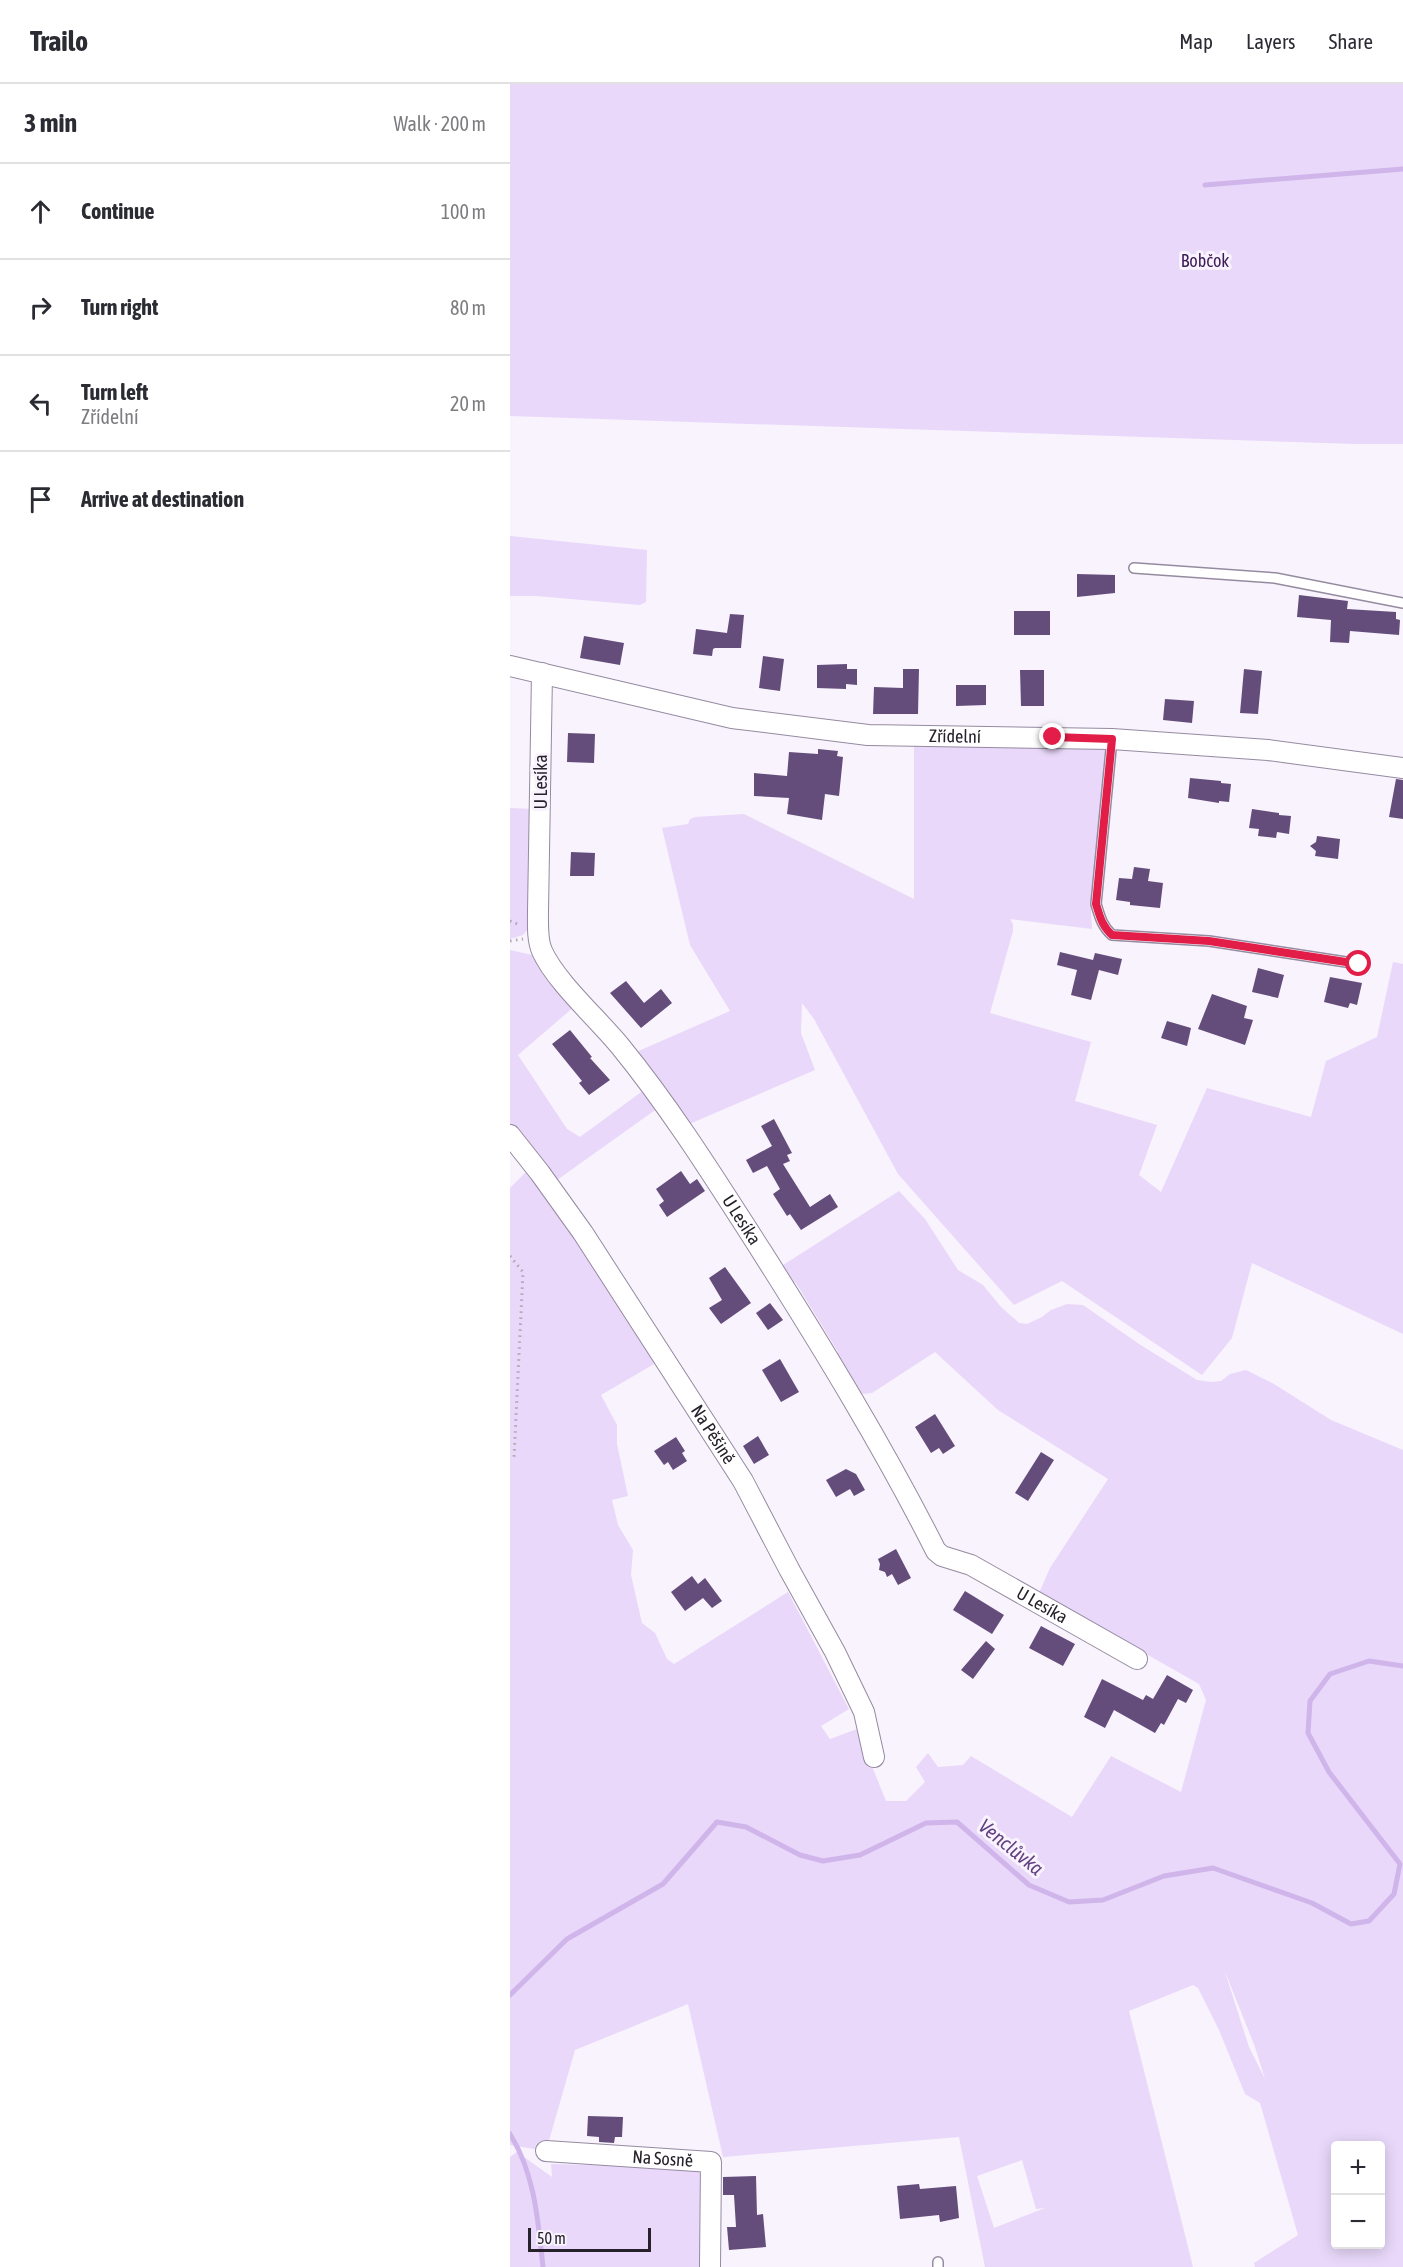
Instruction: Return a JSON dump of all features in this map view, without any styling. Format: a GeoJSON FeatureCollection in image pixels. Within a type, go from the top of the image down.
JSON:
{"type":"FeatureCollection","features":[{"type":"Feature","properties":{"kind":"street","name":"Zřídelní"},"geometry":{"type":"LineString","coordinates":[[510,666],[732,718],[868,735],[1112,739],[1268,750],[1403,768]]}},
{"type":"Feature","properties":{"kind":"street","name":"U Lesíka"},"geometry":{"type":"LineString","coordinates":[[542,673],[538,911],[538,932],[542,951],[557,975],[619,1046],[672,1112],[850,1394],[896,1472],[936,1551],[942,1556],[972,1565],[1137,1659]]}},
{"type":"Feature","properties":{"kind":"street","name":"Na Pěšině"},"geometry":{"type":"LineString","coordinates":[[510,1135],[583,1233],[743,1481],[835,1652],[864,1712],[874,1757]]}},
{"type":"Feature","properties":{"kind":"street","name":"Na Sosně"},"geometry":{"type":"LineString","coordinates":[[546,2151],[711,2162],[710,2267]]}},
{"type":"Feature","properties":{"kind":"lane"},"geometry":{"type":"LineString","coordinates":[[1134,568],[1275,578],[1403,603]]}},
{"type":"Feature","properties":{"kind":"lane"},"geometry":{"type":"LineString","coordinates":[[1112,739],[1096,904],[1100,919],[1112,935],[1209,941],[1359,964]]}},
{"type":"Feature","properties":{"kind":"path"},"geometry":{"type":"LineString","coordinates":[[510,1256],[523,1272],[514,1458]]}},
{"type":"Feature","properties":{"kind":"green space","name":"Bobčok"},"geometry":{"type":"Polygon","coordinates":[[[510,84],[1403,84],[1403,444],[510,416],[510,84]]]}},
{"type":"Feature","properties":{"kind":"green space"},"geometry":{"type":"Polygon","coordinates":[[[510,536],[647,550],[646,602],[640,605],[510,596],[510,536]]]}},
{"type":"Feature","properties":{"kind":"green space"},"geometry":{"type":"Polygon","coordinates":[[[914,742],[1105,747],[1091,912],[1092,929],[1010,919],[1013,931],[990,1013],[1091,1042],[1075,1101],[1157,1125],[1139,1175],[1161,1192],[1207,1088],[1311,1117],[1326,1061],[1377,1037],[1393,962],[1403,964],[1403,1334],[1252,1263],[1232,1338],[1202,1375],[1062,1281],[1014,1305],[898,1174],[814,1019],[802,1003],[801,1033],[815,1070],[687,1125],[634,1053],[730,1011],[690,945],[662,828],[688,824],[690,819],[695,817],[744,814],[914,899],[914,742]]]}},
{"type":"Feature","properties":{"kind":"green space"},"geometry":{"type":"Polygon","coordinates":[[[510,808],[533,809],[529,928],[523,935],[510,939],[510,808]]]}},
{"type":"Feature","properties":{"kind":"green space"},"geometry":{"type":"Polygon","coordinates":[[[510,950],[532,955],[575,1006],[518,1055],[567,1129],[580,1137],[644,1090],[658,1108],[557,1180],[510,1124],[510,950]]]}},
{"type":"Feature","properties":{"kind":"green space"},"geometry":{"type":"Polygon","coordinates":[[[527,1171],[661,1360],[601,1395],[617,1425],[617,1444],[628,1496],[612,1500],[618,1525],[633,1550],[631,1575],[642,1623],[655,1633],[667,1659],[674,1664],[788,1592],[849,1709],[821,1726],[830,1739],[857,1729],[886,1801],[906,1801],[925,1782],[916,1767],[928,1753],[938,1767],[963,1765],[971,1756],[1072,1817],[1111,1756],[1181,1792],[1206,1700],[1199,1684],[1039,1593],[1050,1568],[1108,1479],[998,1410],[935,1352],[872,1393],[863,1394],[858,1390],[836,1355],[838,1352],[796,1283],[788,1280],[780,1267],[899,1191],[925,1219],[958,1270],[983,1285],[1001,1307],[1019,1323],[1027,1324],[1067,1304],[1083,1305],[1139,1344],[1197,1380],[1221,1381],[1230,1374],[1246,1370],[1274,1384],[1331,1420],[1403,1450],[1403,2267],[1255,2267],[1254,2263],[1298,2235],[1260,2103],[1245,2094],[1219,2030],[1198,1988],[1193,1985],[1129,2011],[1193,2267],[985,2267],[959,2137],[723,2157],[688,2004],[575,2050],[546,2151],[510,2145],[510,1188],[527,1171]],[[1224,1969],[1249,2047],[1265,2079],[1255,2047],[1224,1969]],[[1022,2160],[977,2176],[994,2228],[1045,2208],[1036,2209],[1022,2160]]]}},
{"type":"Feature","properties":{"kind":"green space"},"geometry":{"type":"Polygon","coordinates":[[[517,2152],[552,2177],[551,2164],[700,2168],[702,2267],[510,2267],[510,2157],[517,2152]]]}},
{"type":"Feature","properties":{"kind":"building"},"geometry":{"type":"Polygon","coordinates":[[[1077,574],[1115,575],[1115,593],[1077,597],[1077,574]]]}},
{"type":"Feature","properties":{"kind":"building"},"geometry":{"type":"Polygon","coordinates":[[[1299,595],[1348,601],[1347,609],[1396,612],[1396,619],[1400,620],[1399,635],[1350,631],[1349,643],[1330,642],[1331,620],[1297,617],[1299,595]]]}},
{"type":"Feature","properties":{"kind":"building"},"geometry":{"type":"Polygon","coordinates":[[[1014,611],[1050,611],[1050,635],[1014,635],[1014,611]]]}},
{"type":"Feature","properties":{"kind":"building"},"geometry":{"type":"Polygon","coordinates":[[[730,614],[744,615],[741,648],[715,648],[712,656],[693,654],[696,629],[727,633],[730,614]]]}},
{"type":"Feature","properties":{"kind":"building"},"geometry":{"type":"Polygon","coordinates":[[[584,636],[624,643],[620,665],[580,658],[584,636]]]}},
{"type":"Feature","properties":{"kind":"building"},"geometry":{"type":"Polygon","coordinates":[[[763,656],[784,659],[780,691],[759,688],[763,656]]]}},
{"type":"Feature","properties":{"kind":"building"},"geometry":{"type":"Polygon","coordinates":[[[847,664],[847,669],[857,669],[857,685],[846,684],[846,689],[817,688],[817,665],[847,664]]]}},
{"type":"Feature","properties":{"kind":"building"},"geometry":{"type":"Polygon","coordinates":[[[903,669],[919,669],[918,714],[873,714],[874,687],[903,688],[903,669]]]}},
{"type":"Feature","properties":{"kind":"building"},"geometry":{"type":"Polygon","coordinates":[[[1244,669],[1262,671],[1258,714],[1240,713],[1244,669]]]}},
{"type":"Feature","properties":{"kind":"building"},"geometry":{"type":"Polygon","coordinates":[[[1020,670],[1044,670],[1044,706],[1021,706],[1020,670]]]}},
{"type":"Feature","properties":{"kind":"building"},"geometry":{"type":"Polygon","coordinates":[[[956,685],[986,685],[986,705],[956,706],[956,685]]]}},
{"type":"Feature","properties":{"kind":"building"},"geometry":{"type":"Polygon","coordinates":[[[1165,699],[1194,701],[1192,723],[1163,720],[1165,699]]]}},
{"type":"Feature","properties":{"kind":"building"},"geometry":{"type":"Polygon","coordinates":[[[568,733],[595,734],[594,763],[567,762],[568,733]]]}},
{"type":"Feature","properties":{"kind":"building"},"geometry":{"type":"Polygon","coordinates":[[[818,749],[838,751],[837,756],[843,757],[839,796],[825,794],[822,820],[787,814],[789,798],[754,796],[754,773],[787,776],[789,752],[818,754],[818,749]]]}},
{"type":"Feature","properties":{"kind":"building"},"geometry":{"type":"Polygon","coordinates":[[[1190,778],[1231,784],[1229,802],[1219,801],[1219,803],[1188,798],[1190,778]]]}},
{"type":"Feature","properties":{"kind":"building"},"geometry":{"type":"Polygon","coordinates":[[[1396,779],[1403,780],[1403,819],[1389,817],[1396,779]]]}},
{"type":"Feature","properties":{"kind":"building"},"geometry":{"type":"Polygon","coordinates":[[[1252,809],[1291,816],[1289,834],[1277,832],[1276,838],[1258,836],[1259,829],[1249,828],[1252,809]]]}},
{"type":"Feature","properties":{"kind":"building"},"geometry":{"type":"Polygon","coordinates":[[[1317,836],[1340,839],[1338,859],[1315,856],[1316,851],[1310,846],[1316,842],[1317,836]]]}},
{"type":"Feature","properties":{"kind":"building"},"geometry":{"type":"Polygon","coordinates":[[[571,852],[595,853],[594,876],[570,876],[571,852]]]}},
{"type":"Feature","properties":{"kind":"building"},"geometry":{"type":"Polygon","coordinates":[[[1134,867],[1150,869],[1148,881],[1163,883],[1160,908],[1130,905],[1130,902],[1116,900],[1119,878],[1132,879],[1134,867]]]}},
{"type":"Feature","properties":{"kind":"building"},"geometry":{"type":"Polygon","coordinates":[[[1060,952],[1093,960],[1095,953],[1122,959],[1118,975],[1099,970],[1091,1000],[1071,995],[1077,970],[1057,965],[1060,952]]]}},
{"type":"Feature","properties":{"kind":"building"},"geometry":{"type":"Polygon","coordinates":[[[1258,968],[1284,975],[1278,998],[1252,992],[1258,968]]]}},
{"type":"Feature","properties":{"kind":"building"},"geometry":{"type":"Polygon","coordinates":[[[1330,977],[1362,983],[1357,1005],[1350,1003],[1348,1008],[1324,1002],[1330,977]]]}},
{"type":"Feature","properties":{"kind":"building"},"geometry":{"type":"Polygon","coordinates":[[[626,981],[644,1003],[661,989],[672,1003],[641,1028],[610,993],[626,981]]]}},
{"type":"Feature","properties":{"kind":"building"},"geometry":{"type":"Polygon","coordinates":[[[1212,994],[1247,1006],[1244,1018],[1253,1020],[1245,1045],[1198,1029],[1212,994]]]}},
{"type":"Feature","properties":{"kind":"building"},"geometry":{"type":"Polygon","coordinates":[[[1167,1021],[1191,1028],[1187,1046],[1161,1038],[1167,1021]]]}},
{"type":"Feature","properties":{"kind":"building"},"geometry":{"type":"Polygon","coordinates":[[[570,1030],[592,1057],[590,1058],[610,1080],[589,1095],[579,1083],[582,1081],[552,1044],[570,1030]]]}},
{"type":"Feature","properties":{"kind":"building"},"geometry":{"type":"Polygon","coordinates":[[[774,1119],[792,1153],[787,1155],[790,1161],[783,1164],[810,1207],[830,1194],[838,1207],[801,1230],[790,1214],[787,1216],[773,1194],[780,1189],[767,1166],[753,1173],[746,1160],[772,1146],[761,1126],[774,1119]]]}},
{"type":"Feature","properties":{"kind":"building"},"geometry":{"type":"Polygon","coordinates":[[[681,1171],[690,1184],[697,1179],[705,1191],[667,1217],[659,1205],[664,1201],[656,1189],[681,1171]]]}},
{"type":"Feature","properties":{"kind":"building"},"geometry":{"type":"Polygon","coordinates":[[[725,1267],[751,1303],[721,1324],[709,1308],[722,1300],[709,1278],[725,1267]]]}},
{"type":"Feature","properties":{"kind":"building"},"geometry":{"type":"Polygon","coordinates":[[[770,1303],[783,1320],[768,1330],[756,1313],[770,1303]]]}},
{"type":"Feature","properties":{"kind":"building"},"geometry":{"type":"Polygon","coordinates":[[[780,1359],[799,1392],[781,1402],[762,1370],[780,1359]]]}},
{"type":"Feature","properties":{"kind":"building"},"geometry":{"type":"Polygon","coordinates":[[[935,1414],[955,1446],[943,1454],[939,1448],[931,1453],[915,1427],[935,1414]]]}},
{"type":"Feature","properties":{"kind":"building"},"geometry":{"type":"Polygon","coordinates":[[[758,1436],[769,1455],[754,1464],[743,1446],[758,1436]]]}},
{"type":"Feature","properties":{"kind":"building"},"geometry":{"type":"Polygon","coordinates":[[[676,1437],[685,1451],[682,1453],[687,1461],[673,1470],[668,1462],[664,1465],[654,1451],[676,1437]]]}},
{"type":"Feature","properties":{"kind":"building"},"geometry":{"type":"Polygon","coordinates":[[[1041,1452],[1054,1460],[1028,1501],[1015,1493],[1041,1452]]]}},
{"type":"Feature","properties":{"kind":"building"},"geometry":{"type":"Polygon","coordinates":[[[846,1469],[856,1474],[865,1490],[854,1496],[850,1489],[836,1497],[826,1480],[846,1469]]]}},
{"type":"Feature","properties":{"kind":"building"},"geometry":{"type":"Polygon","coordinates":[[[896,1549],[911,1578],[898,1585],[892,1574],[887,1577],[885,1572],[879,1570],[878,1559],[896,1549]]]}},
{"type":"Feature","properties":{"kind":"building"},"geometry":{"type":"Polygon","coordinates":[[[692,1576],[698,1584],[705,1578],[722,1601],[712,1608],[703,1598],[685,1611],[671,1592],[692,1576]]]}},
{"type":"Feature","properties":{"kind":"building"},"geometry":{"type":"Polygon","coordinates":[[[965,1591],[1004,1615],[992,1634],[953,1610],[965,1591]]]}},
{"type":"Feature","properties":{"kind":"building"},"geometry":{"type":"Polygon","coordinates":[[[1041,1626],[1075,1644],[1063,1666],[1029,1648],[1041,1626]]]}},
{"type":"Feature","properties":{"kind":"building"},"geometry":{"type":"Polygon","coordinates":[[[986,1641],[995,1649],[973,1679],[961,1670],[986,1641]]]}},
{"type":"Feature","properties":{"kind":"building"},"geometry":{"type":"Polygon","coordinates":[[[1167,1675],[1193,1690],[1186,1703],[1178,1699],[1164,1725],[1161,1723],[1155,1733],[1114,1710],[1105,1728],[1084,1717],[1102,1679],[1143,1700],[1146,1695],[1153,1699],[1167,1675]]]}},
{"type":"Feature","properties":{"kind":"building"},"geometry":{"type":"Polygon","coordinates":[[[588,2116],[623,2117],[622,2137],[615,2137],[614,2143],[599,2142],[599,2137],[587,2136],[588,2116]]]}},
{"type":"Feature","properties":{"kind":"building"},"geometry":{"type":"Polygon","coordinates":[[[756,2176],[757,2215],[763,2214],[766,2247],[729,2250],[727,2227],[736,2227],[734,2195],[723,2195],[723,2177],[756,2176]]]}},
{"type":"Feature","properties":{"kind":"building"},"geometry":{"type":"Polygon","coordinates":[[[919,2184],[920,2189],[956,2186],[959,2218],[940,2222],[939,2215],[900,2219],[897,2186],[919,2184]]]}},
{"type":"Feature","properties":{"kind":"waterway"},"geometry":{"type":"LineString","coordinates":[[1205,185],[1403,169]]}},
{"type":"Feature","properties":{"kind":"waterway","name":"Venclůvka"},"geometry":{"type":"LineString","coordinates":[[510,1995],[567,1939],[663,1884],[717,1822],[746,1827],[800,1855],[823,1861],[860,1855],[926,1823],[957,1822],[1029,1885],[1069,1902],[1103,1900],[1164,1876],[1213,1868],[1312,1903],[1351,1924],[1369,1921],[1394,1894],[1400,1864],[1329,1772],[1308,1733],[1310,1701],[1330,1674],[1369,1661],[1403,1666]]}},
{"type":"Feature","properties":{"kind":"waterway"},"geometry":{"type":"LineString","coordinates":[[510,2134],[525,2165],[534,2198],[543,2267]]}},
{"type":"Feature","properties":{"kind":"route"},"geometry":{"type":"LineString","coordinates":[[1053,737],[1112,739],[1096,904],[1100,919],[1112,935],[1209,941],[1359,964]]}}]}
